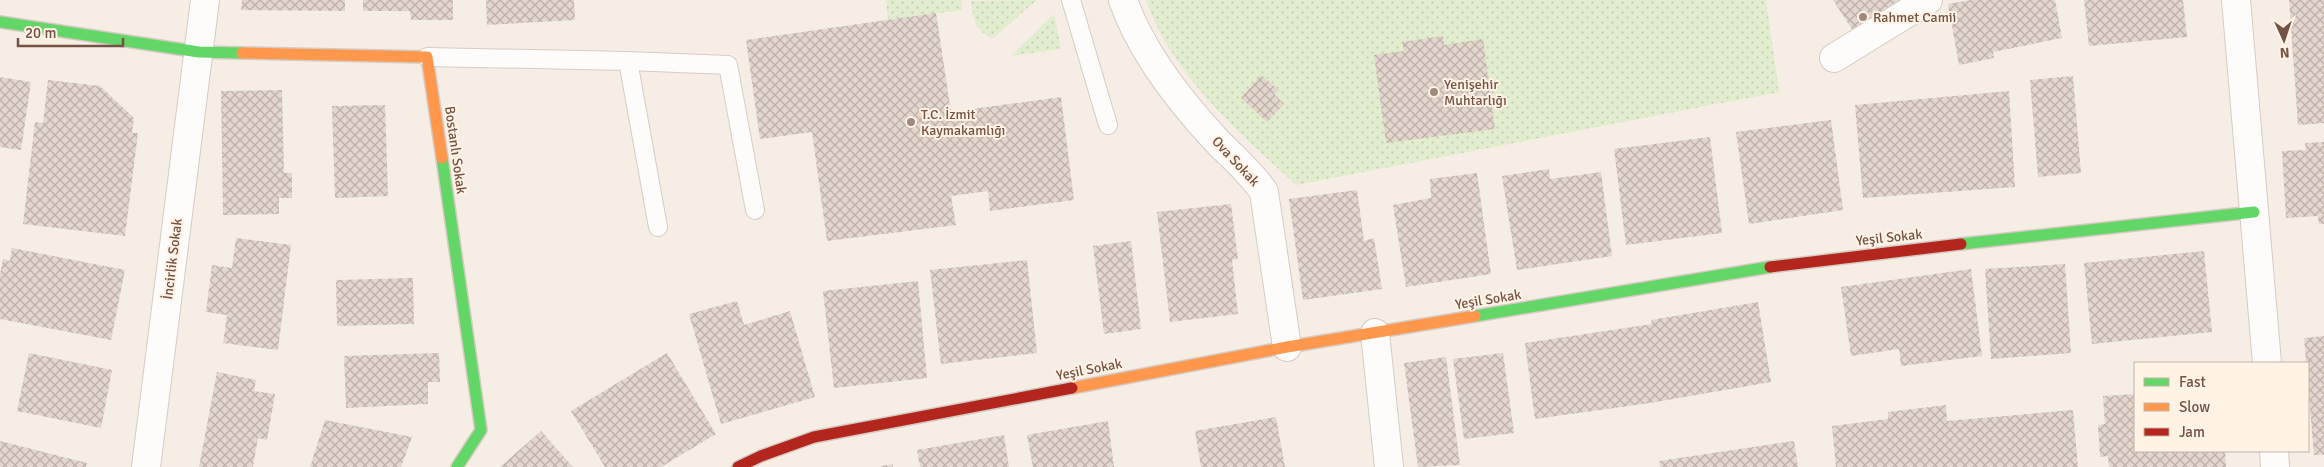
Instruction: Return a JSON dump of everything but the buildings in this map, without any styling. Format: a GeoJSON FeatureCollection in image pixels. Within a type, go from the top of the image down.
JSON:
{"type":"FeatureCollection","features":[{"type":"Feature","properties":{"kind":"street","name":"İncirlik Sokak"},"geometry":{"type":"LineString","coordinates":[[146,467],[205,0]]}},
{"type":"Feature","properties":{"kind":"street","name":"Ova Sokak"},"geometry":{"type":"LineString","coordinates":[[1123,0],[1139,36],[1181,100],[1228,153],[1257,182],[1264,192],[1287,347]]}},
{"type":"Feature","properties":{"kind":"street"},"geometry":{"type":"LineString","coordinates":[[1834,58],[1928,0]]}},
{"type":"Feature","properties":{"kind":"street"},"geometry":{"type":"LineString","coordinates":[[2236,0],[2266,362]]}},
{"type":"Feature","properties":{"kind":"street"},"geometry":{"type":"LineString","coordinates":[[0,22],[199,52],[427,57]]}},
{"type":"Feature","properties":{"kind":"street","name":"Bostanlı Sokak"},"geometry":{"type":"LineString","coordinates":[[427,57],[482,430],[457,467]]}},
{"type":"Feature","properties":{"kind":"street","name":"Yeşil Sokak"},"geometry":{"type":"LineString","coordinates":[[738,467],[761,456],[814,437],[1287,347],[1801,262],[2254,212]]}},
{"type":"Feature","properties":{"kind":"street"},"geometry":{"type":"LineString","coordinates":[[1375,333],[1388,467]]}},
{"type":"Feature","properties":{"kind":"street"},"geometry":{"type":"LineString","coordinates":[[2274,452],[2275,467]]}},
{"type":"Feature","properties":{"kind":"lane"},"geometry":{"type":"LineString","coordinates":[[1071,0],[1108,125]]}},
{"type":"Feature","properties":{"kind":"lane"},"geometry":{"type":"LineString","coordinates":[[427,57],[728,65],[755,210]]}},
{"type":"Feature","properties":{"kind":"lane"},"geometry":{"type":"LineString","coordinates":[[628,61],[658,227]]}},
{"type":"Feature","properties":{"kind":"green space"},"geometry":{"type":"Polygon","coordinates":[[[886,0],[961,0],[962,10],[888,20],[886,0]]]}},
{"type":"Feature","properties":{"kind":"green space"},"geometry":{"type":"Polygon","coordinates":[[[1037,0],[992,39],[978,27],[971,1],[1037,0]]]}},
{"type":"Feature","properties":{"kind":"green space"},"geometry":{"type":"Polygon","coordinates":[[[1146,0],[1766,0],[1779,92],[1296,185],[1230,123],[1190,78],[1158,28],[1146,0]]]}},
{"type":"Feature","properties":{"kind":"green space"},"geometry":{"type":"Polygon","coordinates":[[[1054,14],[1061,49],[1011,56],[1054,14]]]}},
{"type":"Feature","properties":{"kind":"traffic: fast"},"geometry":{"type":"LineString","coordinates":[[0,22],[199,52],[242,53]]}},
{"type":"Feature","properties":{"kind":"traffic: fast"},"geometry":{"type":"LineString","coordinates":[[442,158],[481,430],[457,467]]}},
{"type":"Feature","properties":{"kind":"traffic: fast"},"geometry":{"type":"LineString","coordinates":[[1961,244],[2254,212]]}},
{"type":"Feature","properties":{"kind":"traffic: fast"},"geometry":{"type":"LineString","coordinates":[[1475,316],[1770,267]]}},
{"type":"Feature","properties":{"kind":"traffic: slow"},"geometry":{"type":"LineString","coordinates":[[242,53],[427,57],[442,158]]}},
{"type":"Feature","properties":{"kind":"traffic: slow"},"geometry":{"type":"LineString","coordinates":[[1072,388],[1287,347],[1475,316]]}},
{"type":"Feature","properties":{"kind":"traffic: jam"},"geometry":{"type":"LineString","coordinates":[[1770,267],[1961,244]]}},
{"type":"Feature","properties":{"kind":"traffic: jam"},"geometry":{"type":"LineString","coordinates":[[738,467],[761,456],[814,437],[1072,388]]}},
{"type":"Feature","properties":{"kind":"place","name":"Rahmet Camii"},"geometry":{"type":"Point","coordinates":[1863,17]}},
{"type":"Feature","properties":{"kind":"place","name":"Yenişehir Muhtarlığı"},"geometry":{"type":"Point","coordinates":[1434,92]}},
{"type":"Feature","properties":{"kind":"place","name":"T.C. İzmit Kaymakamlığı"},"geometry":{"type":"Point","coordinates":[911,122]}}]}
